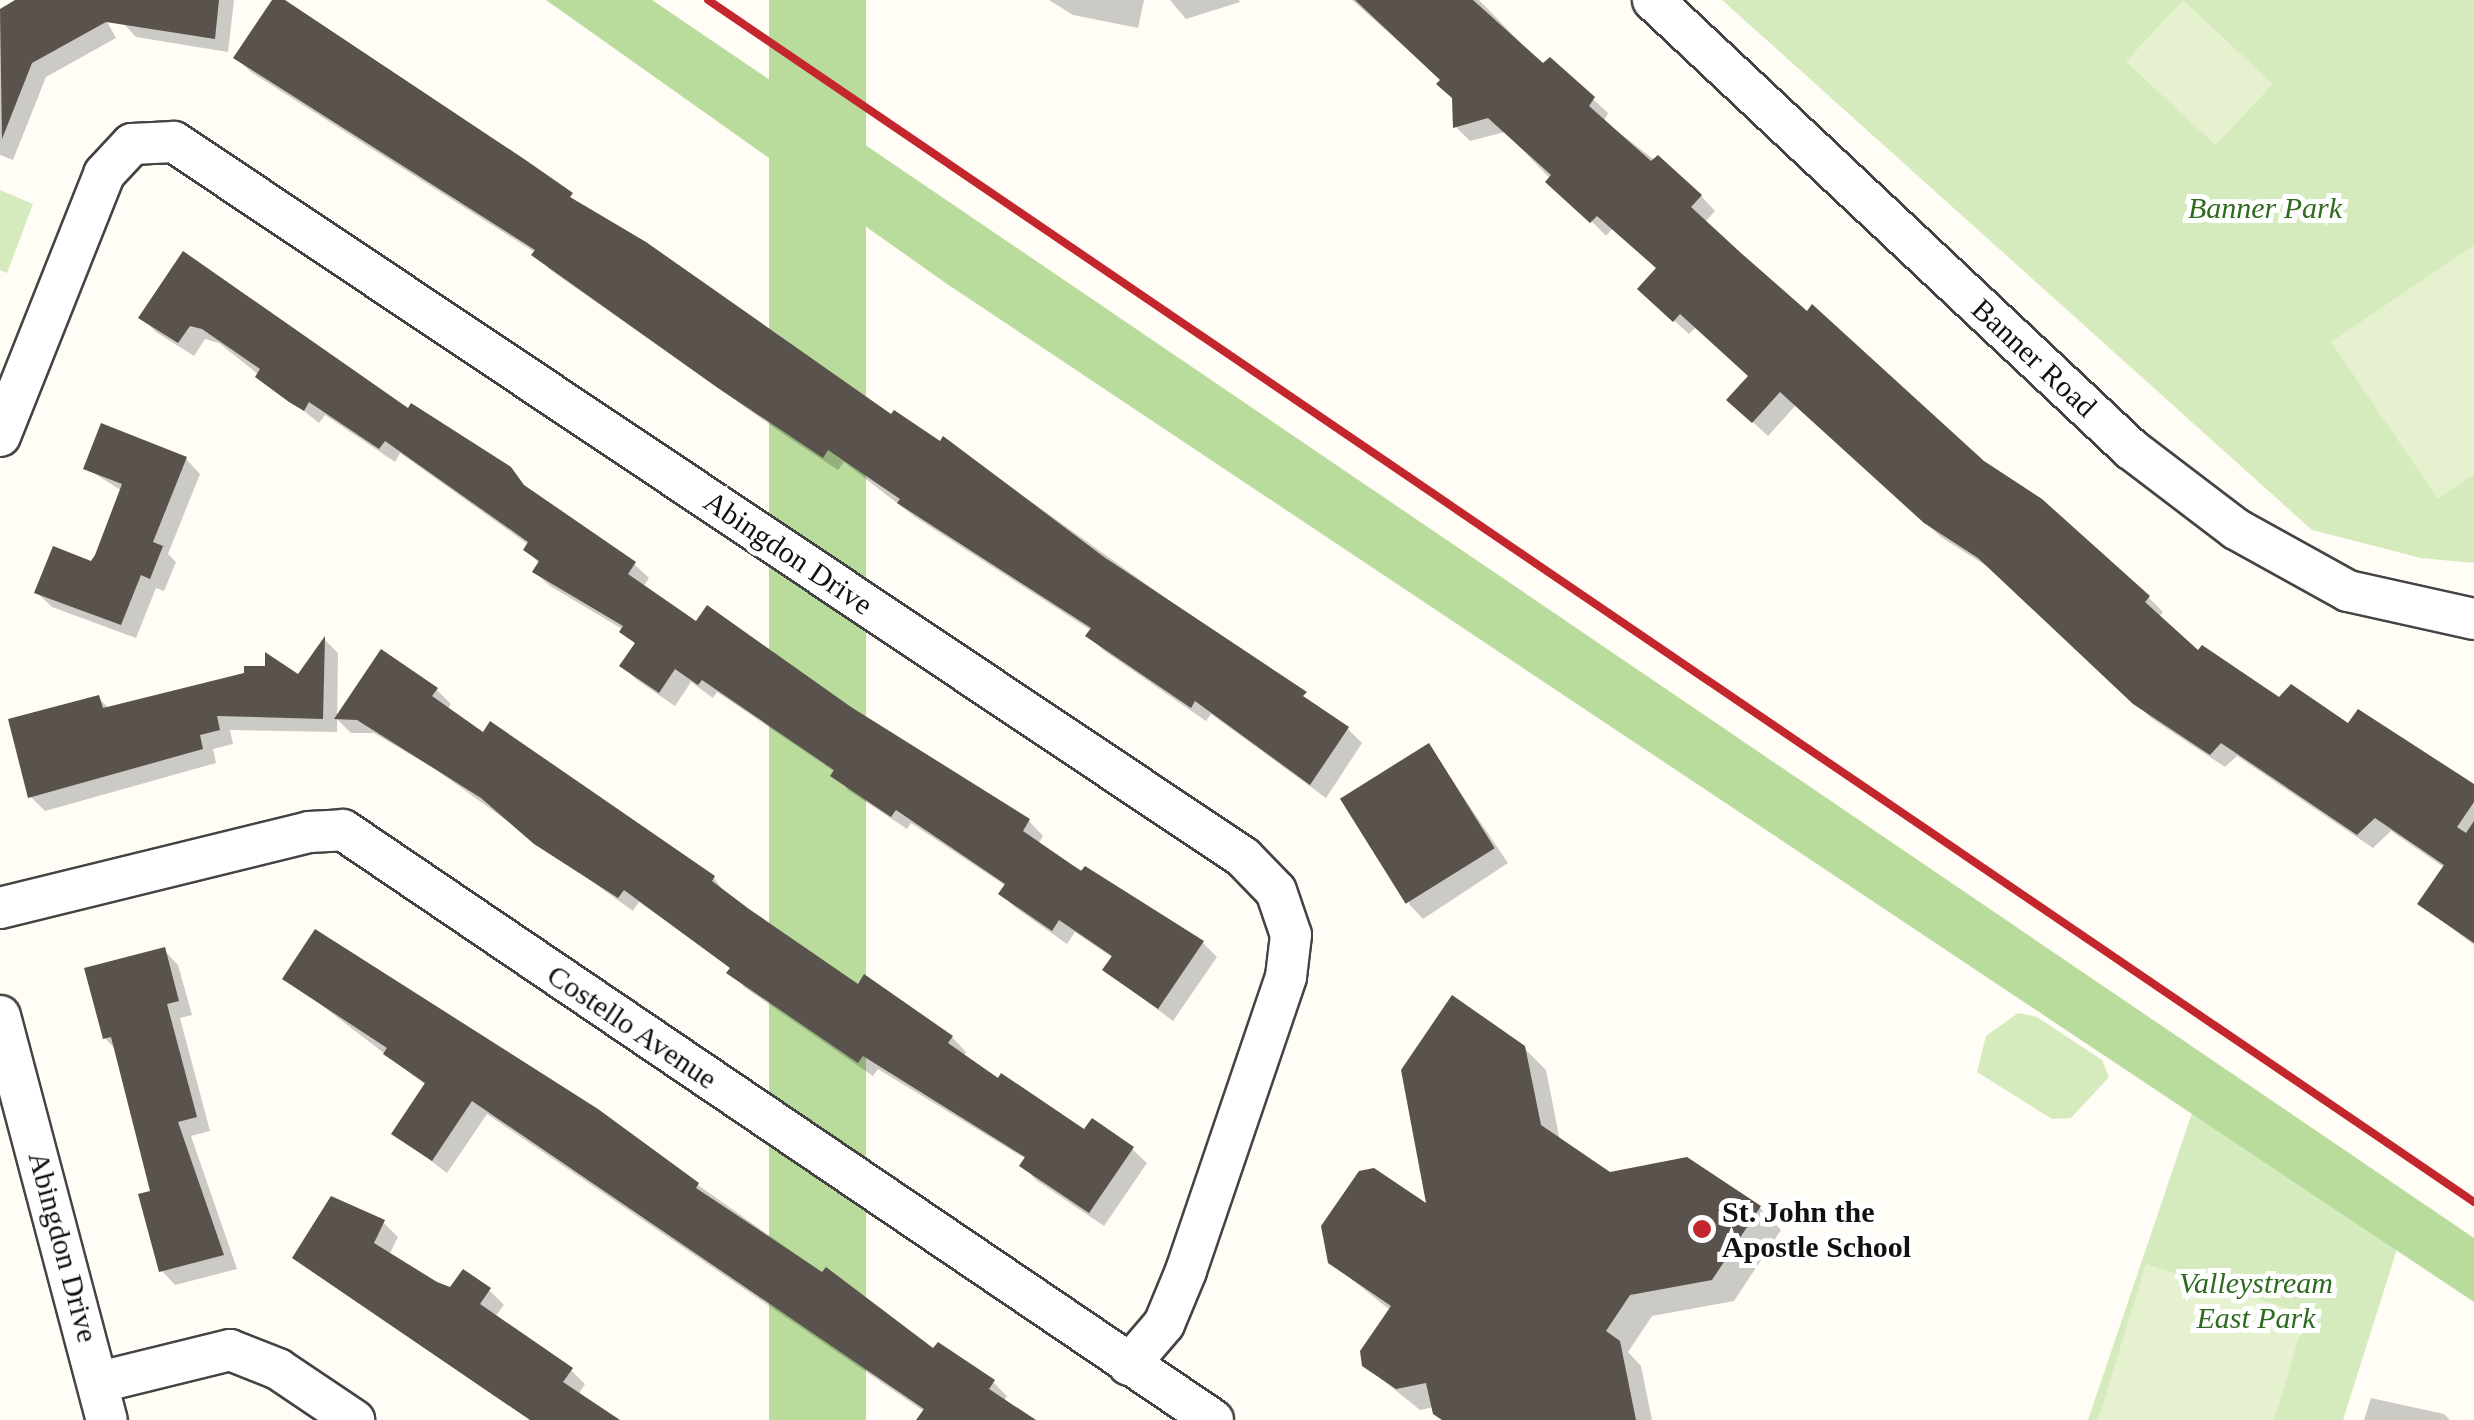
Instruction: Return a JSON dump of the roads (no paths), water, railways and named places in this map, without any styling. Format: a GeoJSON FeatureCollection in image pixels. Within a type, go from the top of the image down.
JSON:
{"type":"FeatureCollection","features":[{"type":"Feature","properties":{"kind":"street","name":"Banner Road"},"geometry":{"type":"LineString","coordinates":[[1653,0],[2131,449],[2221,518],[2348,591],[2474,620]]}},
{"type":"Feature","properties":{"kind":"street","name":"Abingdon Drive"},"geometry":{"type":"LineString","coordinates":[[0,436],[104,174],[132,144],[174,142],[1243,857],[1276,891],[1291,935],[1286,976],[1186,1271],[1164,1324],[1130,1365]]}},
{"type":"Feature","properties":{"kind":"street","name":"Costello Avenue"},"geometry":{"type":"LineString","coordinates":[[0,908],[309,832],[343,830],[1213,1420]]}},
{"type":"Feature","properties":{"kind":"street","name":"Abingdon Drive"},"geometry":{"type":"LineString","coordinates":[[0,1016],[103,1401]]}},
{"type":"Feature","properties":{"kind":"street"},"geometry":{"type":"LineString","coordinates":[[103,1401],[230,1350],[278,1368],[354,1420]]}},
{"type":"Feature","properties":{"kind":"railway"},"geometry":{"type":"LineString","coordinates":[[708,0],[2474,1202]]}},
{"type":"Feature","properties":{"kind":"place","name":"St. John the Apostle School"},"geometry":{"type":"Point","coordinates":[1702,1229]}},
{"type":"Feature","properties":{"kind":"park label","name":"Banner Park"},"geometry":{"type":"Point","coordinates":[2265,208]}},
{"type":"Feature","properties":{"kind":"park label","name":"Valleystream East Park"},"geometry":{"type":"Point","coordinates":[2256,1300]}}]}
